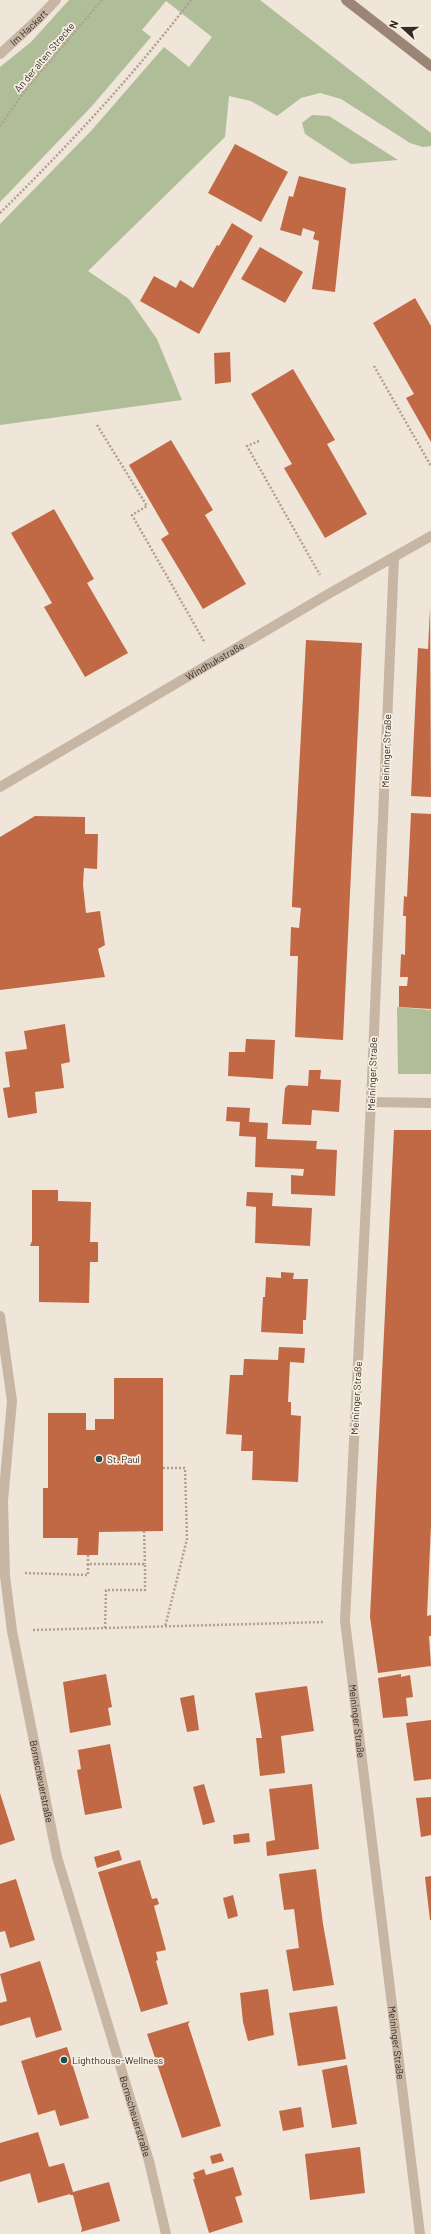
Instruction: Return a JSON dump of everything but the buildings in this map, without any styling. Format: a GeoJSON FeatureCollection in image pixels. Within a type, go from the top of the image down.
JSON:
{"type":"FeatureCollection","features":[{"type":"Feature","properties":{"kind":"main road"},"geometry":{"type":"LineString","coordinates":[[346,0],[431,66]]}},
{"type":"Feature","properties":{"kind":"street","name":"Im Hackert"},"geometry":{"type":"LineString","coordinates":[[0,54],[36,21],[56,0]]}},
{"type":"Feature","properties":{"kind":"street","name":"Windhukstraße"},"geometry":{"type":"LineString","coordinates":[[0,787],[330,593],[431,536]]}},
{"type":"Feature","properties":{"kind":"street","name":"Meininger Straße"},"geometry":{"type":"LineString","coordinates":[[394,558],[371,1102],[345,1621],[420,2234]]}},
{"type":"Feature","properties":{"kind":"street"},"geometry":{"type":"LineString","coordinates":[[371,1102],[431,1103]]}},
{"type":"Feature","properties":{"kind":"street","name":"Bornscheuerstraße"},"geometry":{"type":"LineString","coordinates":[[0,1316],[12,1401],[2,1500],[5,1576],[12,1631],[56,1857],[148,2161],[166,2234]]}},
{"type":"Feature","properties":{"kind":"path","name":"An der alten Strecke"},"geometry":{"type":"LineString","coordinates":[[0,126],[29,85],[102,0]]}},
{"type":"Feature","properties":{"kind":"path"},"geometry":{"type":"LineString","coordinates":[[0,213],[78,132],[158,43],[191,0]]}},
{"type":"Feature","properties":{"kind":"path"},"geometry":{"type":"LineString","coordinates":[[374,366],[431,466]]}},
{"type":"Feature","properties":{"kind":"path"},"geometry":{"type":"LineString","coordinates":[[97,425],[147,506],[132,515],[215,661]]}},
{"type":"Feature","properties":{"kind":"path"},"geometry":{"type":"LineString","coordinates":[[259,441],[248,446],[330,593]]}},
{"type":"Feature","properties":{"kind":"path"},"geometry":{"type":"LineString","coordinates":[[163,1468],[185,1468],[187,1539],[165,1627]]}},
{"type":"Feature","properties":{"kind":"path"},"geometry":{"type":"LineString","coordinates":[[106,1629],[106,1590],[145,1590],[144,1531]]}},
{"type":"Feature","properties":{"kind":"path"},"geometry":{"type":"LineString","coordinates":[[21,1573],[88,1575],[88,1555]]}},
{"type":"Feature","properties":{"kind":"path"},"geometry":{"type":"LineString","coordinates":[[88,1564],[145,1564]]}},
{"type":"Feature","properties":{"kind":"path"},"geometry":{"type":"LineString","coordinates":[[12,1631],[317,1623]]}},
{"type":"Feature","properties":{"kind":"green space"},"geometry":{"type":"Polygon","coordinates":[[[69,0],[260,0],[431,133],[431,146],[423,147],[410,143],[341,99],[320,93],[301,98],[277,116],[251,101],[229,96],[225,137],[88,271],[129,299],[157,339],[182,400],[0,425],[0,224],[91,131],[164,47],[189,67],[212,37],[166,1],[142,30],[151,37],[92,106],[0,202],[0,67],[31,42],[69,0]]]}},
{"type":"Feature","properties":{"kind":"green space"},"geometry":{"type":"Polygon","coordinates":[[[312,115],[329,116],[398,160],[351,164],[305,134],[302,123],[312,115]]]}},
{"type":"Feature","properties":{"kind":"green space"},"geometry":{"type":"Polygon","coordinates":[[[397,1007],[431,1010],[431,1074],[398,1074],[397,1007]]]}},
{"type":"Feature","properties":{"kind":"place","name":"St. Paul"},"geometry":{"type":"Point","coordinates":[99,1459]}},
{"type":"Feature","properties":{"kind":"place","name":"Lighthouse-Wellness"},"geometry":{"type":"Point","coordinates":[64,2060]}}]}
